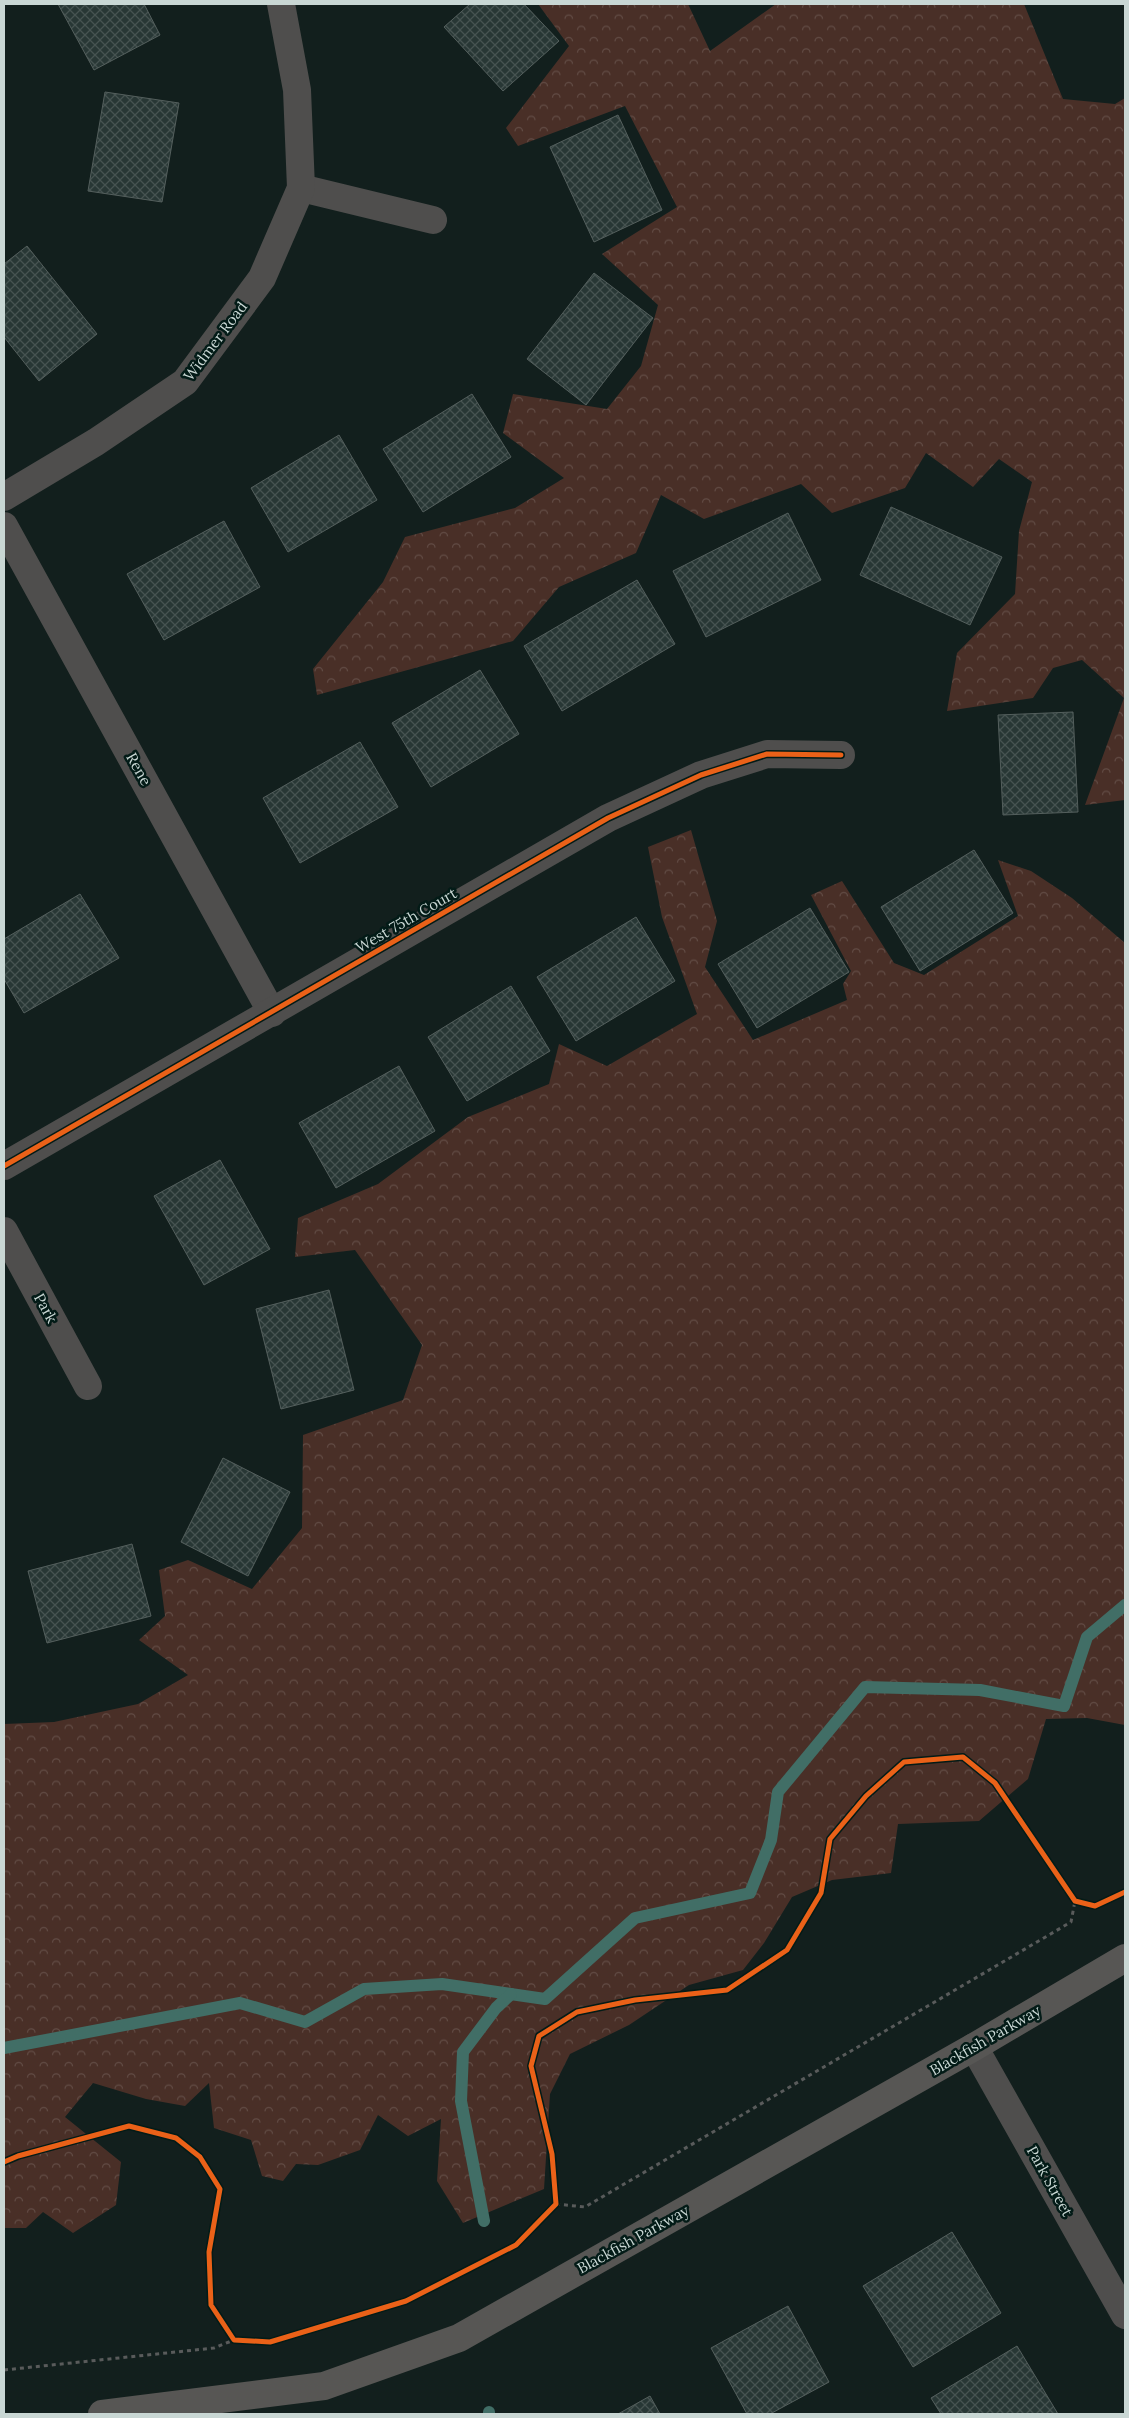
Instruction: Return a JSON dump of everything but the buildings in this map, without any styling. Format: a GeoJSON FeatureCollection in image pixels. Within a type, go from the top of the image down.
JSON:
{"type":"FeatureCollection","features":[{"type":"Feature","properties":{"kind":"main road","name":"Blackfish Parkway"},"geometry":{"type":"LineString","coordinates":[[102,2414],[324,2386],[459,2338],[974,2047],[1125,1958]]}},
{"type":"Feature","properties":{"kind":"street","name":"Widmer Road"},"geometry":{"type":"LineString","coordinates":[[4,496],[96,442],[185,382],[262,278],[300,188],[297,90],[281,4]]}},
{"type":"Feature","properties":{"kind":"street"},"geometry":{"type":"LineString","coordinates":[[300,188],[433,220]]}},
{"type":"Feature","properties":{"kind":"street","name":"Rene"},"geometry":{"type":"LineString","coordinates":[[4,526],[272,1013]]}},
{"type":"Feature","properties":{"kind":"street","name":"West 75th Court"},"geometry":{"type":"LineString","coordinates":[[4,1166],[608,818],[684,782],[767,754],[841,755]]}},
{"type":"Feature","properties":{"kind":"street","name":"Park"},"geometry":{"type":"LineString","coordinates":[[4,1231],[88,1386]]}},
{"type":"Feature","properties":{"kind":"street","name":"Park Street"},"geometry":{"type":"LineString","coordinates":[[974,2047],[1125,2315]]}},
{"type":"Feature","properties":{"kind":"path"},"geometry":{"type":"LineString","coordinates":[[1069,1894],[1075,1902],[1082,1903]]}},
{"type":"Feature","properties":{"kind":"path"},"geometry":{"type":"LineString","coordinates":[[556,2204],[585,2207],[1071,1922],[1075,1902]]}},
{"type":"Feature","properties":{"kind":"path"},"geometry":{"type":"LineString","coordinates":[[550,2211],[556,2204],[555,2194]]}},
{"type":"Feature","properties":{"kind":"path"},"geometry":{"type":"LineString","coordinates":[[230,2333],[234,2340]]}},
{"type":"Feature","properties":{"kind":"path"},"geometry":{"type":"LineString","coordinates":[[4,2370],[214,2348],[234,2340],[243,2341]]}},
{"type":"Feature","properties":{"kind":"green space"},"geometry":{"type":"Polygon","coordinates":[[[538,4],[688,4],[710,51],[776,4],[1024,4],[1063,99],[1115,104],[1125,98],[1125,800],[1085,805],[1124,698],[1082,660],[1053,668],[1033,698],[947,711],[957,653],[1015,594],[1019,531],[1032,482],[999,459],[973,487],[926,453],[905,488],[832,513],[801,484],[704,519],[661,495],[636,553],[559,587],[513,641],[317,695],[313,669],[383,582],[405,537],[515,508],[564,478],[503,433],[513,394],[607,409],[641,366],[658,305],[602,254],[677,207],[625,106],[518,146],[506,128],[569,46],[538,4]]]}},
{"type":"Feature","properties":{"kind":"green space"},"geometry":{"type":"Polygon","coordinates":[[[691,830],[717,921],[705,967],[753,1040],[847,1000],[843,984],[851,971],[811,895],[842,881],[894,963],[924,975],[1018,916],[998,860],[1031,871],[1072,898],[1125,943],[1125,1725],[1087,1718],[1046,1719],[1028,1779],[979,1821],[898,1824],[891,1873],[832,1880],[792,1897],[764,1943],[743,1970],[689,1985],[629,2025],[570,2054],[550,2094],[544,2189],[463,2223],[437,2181],[441,2119],[408,2136],[378,2115],[360,2150],[318,2165],[296,2164],[283,2181],[262,2176],[251,2140],[214,2128],[209,2083],[185,2106],[146,2099],[93,2083],[65,2117],[121,2162],[116,2205],[73,2233],[43,2212],[26,2228],[4,2228],[4,1724],[54,1722],[138,1704],[188,1675],[139,1640],[165,1616],[159,1570],[188,1560],[252,1589],[302,1528],[303,1435],[403,1400],[422,1345],[355,1250],[295,1257],[298,1218],[378,1184],[468,1117],[549,1084],[559,1044],[607,1066],[697,1014],[662,917],[648,847],[691,830]]]}},
{"type":"Feature","properties":{"kind":"waterway"},"geometry":{"type":"LineString","coordinates":[[4,2048],[240,2003],[305,2022],[364,1989],[442,1984],[545,1999],[635,1918],[750,1893],[771,1840],[778,1792],[865,1687],[980,1690],[1064,1706],[1087,1637],[1125,1605]]}},
{"type":"Feature","properties":{"kind":"waterway"},"geometry":{"type":"LineString","coordinates":[[484,2221],[461,2101],[463,2052],[496,2008],[511,1994]]}},
{"type":"Feature","properties":{"kind":"cycle path"},"geometry":{"type":"LineString","coordinates":[[4,1166],[608,818],[701,775],[767,754],[841,755]]}},
{"type":"Feature","properties":{"kind":"cycle path"},"geometry":{"type":"LineString","coordinates":[[4,2162],[18,2156],[129,2126],[176,2138],[200,2157],[220,2189],[209,2252],[211,2305],[234,2340],[270,2342],[406,2301],[516,2245],[556,2204],[552,2154],[531,2066],[539,2036],[577,2012],[635,2000],[727,1990],[787,1950],[821,1893],[830,1839],[866,1796],[904,1762],[963,1757],[995,1783],[1075,1901],[1095,1906],[1125,1892]]}}]}
